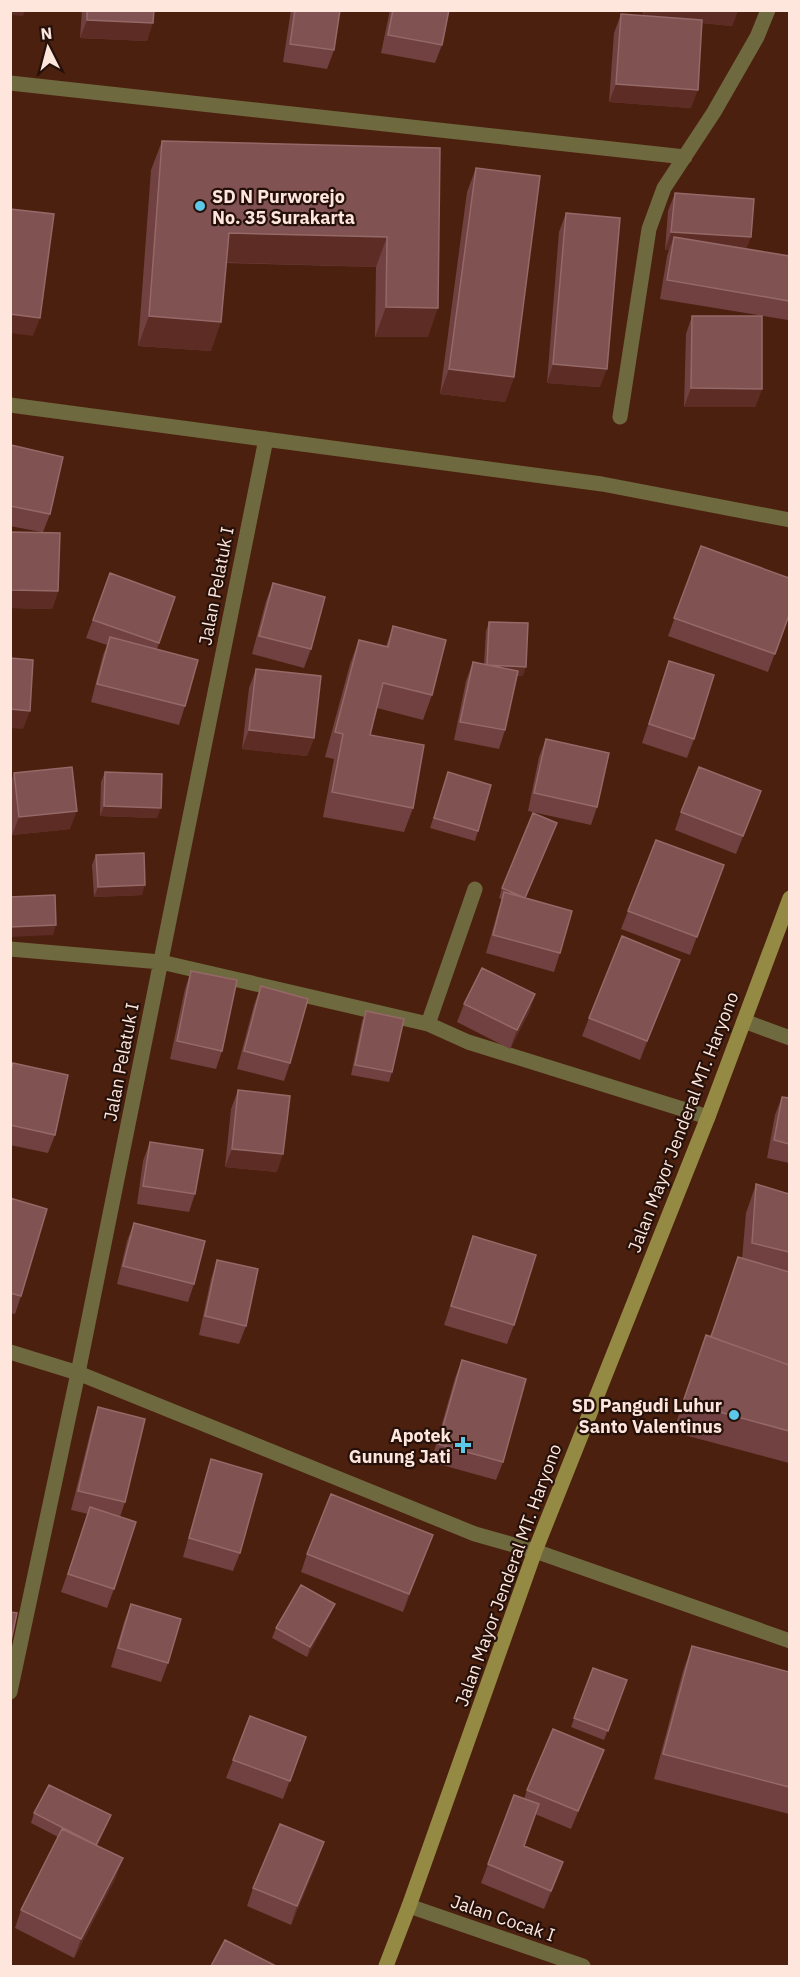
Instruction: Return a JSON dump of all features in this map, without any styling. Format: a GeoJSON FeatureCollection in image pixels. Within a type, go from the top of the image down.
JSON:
{"type":"FeatureCollection","features":[{"type":"Feature","properties":{"kind":"main road","name":"Jalan Mayor Jenderal MT. Haryono"},"geometry":{"type":"LineString","coordinates":[[386,1966],[410,1906],[535,1551],[708,1117],[789,898]]}},
{"type":"Feature","properties":{"kind":"street"},"geometry":{"type":"LineString","coordinates":[[620,417],[649,229],[664,188],[714,112],[757,37],[768,10]]}},
{"type":"Feature","properties":{"kind":"street"},"geometry":{"type":"LineString","coordinates":[[10,83],[685,157]]}},
{"type":"Feature","properties":{"kind":"street"},"geometry":{"type":"LineString","coordinates":[[10,405],[602,484],[788,521]]}},
{"type":"Feature","properties":{"kind":"street","name":"Jalan Pelatuk I"},"geometry":{"type":"LineString","coordinates":[[10,1692],[78,1373],[266,439]]}},
{"type":"Feature","properties":{"kind":"street"},"geometry":{"type":"LineString","coordinates":[[428,1024],[475,889]]}},
{"type":"Feature","properties":{"kind":"street"},"geometry":{"type":"LineString","coordinates":[[10,949],[161,962],[428,1024],[468,1042],[708,1117]]}},
{"type":"Feature","properties":{"kind":"street"},"geometry":{"type":"LineString","coordinates":[[744,1021],[789,1038]]}},
{"type":"Feature","properties":{"kind":"street"},"geometry":{"type":"LineString","coordinates":[[10,1352],[78,1373],[475,1534],[535,1551],[789,1641]]}},
{"type":"Feature","properties":{"kind":"street"},"geometry":{"type":"LineString","coordinates":[[10,1615],[27,1615]]}},
{"type":"Feature","properties":{"kind":"street","name":"Jalan Cocak I"},"geometry":{"type":"LineString","coordinates":[[410,1906],[583,1966]]}},
{"type":"Feature","properties":{"kind":"building"},"geometry":{"type":"Polygon","coordinates":[[[87,10],[154,10],[153,23],[87,20],[87,10]]]}},
{"type":"Feature","properties":{"kind":"building"},"geometry":{"type":"Polygon","coordinates":[[[295,10],[340,10],[334,50],[290,44],[295,10]]]}},
{"type":"Feature","properties":{"kind":"building"},"geometry":{"type":"Polygon","coordinates":[[[393,10],[449,10],[442,45],[388,35],[393,10]]]}},
{"type":"Feature","properties":{"kind":"building"},"geometry":{"type":"Polygon","coordinates":[[[621,14],[702,20],[698,90],[616,84],[621,14]]]}},
{"type":"Feature","properties":{"kind":"building"},"geometry":{"type":"Polygon","coordinates":[[[162,141],[440,148],[438,308],[386,307],[387,237],[229,233],[221,322],[149,316],[162,141]]]}},
{"type":"Feature","properties":{"kind":"building"},"geometry":{"type":"Polygon","coordinates":[[[476,168],[540,176],[514,377],[449,369],[476,168]]]}},
{"type":"Feature","properties":{"kind":"building"},"geometry":{"type":"Polygon","coordinates":[[[675,193],[754,199],[751,237],[671,232],[675,193]]]}},
{"type":"Feature","properties":{"kind":"building"},"geometry":{"type":"Polygon","coordinates":[[[10,209],[54,214],[40,318],[10,314],[10,209]]]}},
{"type":"Feature","properties":{"kind":"building"},"geometry":{"type":"Polygon","coordinates":[[[566,213],[620,218],[607,369],[553,364],[566,213]]]}},
{"type":"Feature","properties":{"kind":"building"},"geometry":{"type":"Polygon","coordinates":[[[674,237],[789,256],[789,301],[667,280],[674,237]]]}},
{"type":"Feature","properties":{"kind":"building"},"geometry":{"type":"Polygon","coordinates":[[[692,316],[762,316],[762,389],[691,388],[692,316]]]}},
{"type":"Feature","properties":{"kind":"building"},"geometry":{"type":"Polygon","coordinates":[[[11,445],[63,457],[50,514],[10,506],[11,445]]]}},
{"type":"Feature","properties":{"kind":"building"},"geometry":{"type":"Polygon","coordinates":[[[10,532],[60,533],[58,591],[10,590],[10,532]]]}},
{"type":"Feature","properties":{"kind":"building"},"geometry":{"type":"Polygon","coordinates":[[[701,546],[789,578],[789,615],[775,654],[674,618],[701,546]]]}},
{"type":"Feature","properties":{"kind":"building"},"geometry":{"type":"Polygon","coordinates":[[[110,573],[175,597],[159,643],[93,620],[110,573]]]}},
{"type":"Feature","properties":{"kind":"building"},"geometry":{"type":"Polygon","coordinates":[[[273,583],[325,597],[311,649],[259,636],[273,583]]]}},
{"type":"Feature","properties":{"kind":"building"},"geometry":{"type":"Polygon","coordinates":[[[489,622],[528,623],[526,667],[487,665],[489,622]]]}},
{"type":"Feature","properties":{"kind":"building"},"geometry":{"type":"Polygon","coordinates":[[[393,626],[446,640],[432,695],[383,683],[370,735],[424,745],[413,808],[332,792],[343,734],[335,732],[359,640],[388,647],[393,626]]]}},
{"type":"Feature","properties":{"kind":"building"},"geometry":{"type":"Polygon","coordinates":[[[110,637],[198,660],[185,706],[97,684],[110,637]]]}},
{"type":"Feature","properties":{"kind":"building"},"geometry":{"type":"Polygon","coordinates":[[[10,658],[33,660],[30,711],[10,709],[10,658]]]}},
{"type":"Feature","properties":{"kind":"building"},"geometry":{"type":"Polygon","coordinates":[[[669,661],[714,675],[694,739],[649,724],[669,661]]]}},
{"type":"Feature","properties":{"kind":"building"},"geometry":{"type":"Polygon","coordinates":[[[473,662],[518,671],[505,730],[460,722],[473,662]]]}},
{"type":"Feature","properties":{"kind":"building"},"geometry":{"type":"Polygon","coordinates":[[[256,669],[321,676],[314,738],[249,730],[256,669]]]}},
{"type":"Feature","properties":{"kind":"building"},"geometry":{"type":"Polygon","coordinates":[[[546,739],[609,753],[597,807],[534,793],[546,739]]]}},
{"type":"Feature","properties":{"kind":"building"},"geometry":{"type":"Polygon","coordinates":[[[72,767],[77,811],[19,817],[14,773],[72,767]]]}},
{"type":"Feature","properties":{"kind":"building"},"geometry":{"type":"Polygon","coordinates":[[[699,767],[761,791],[743,836],[681,812],[699,767]]]}},
{"type":"Feature","properties":{"kind":"building"},"geometry":{"type":"Polygon","coordinates":[[[105,772],[162,774],[161,808],[104,806],[105,772]]]}},
{"type":"Feature","properties":{"kind":"building"},"geometry":{"type":"Polygon","coordinates":[[[448,772],[491,785],[478,831],[434,818],[448,772]]]}},
{"type":"Feature","properties":{"kind":"building"},"geometry":{"type":"Polygon","coordinates":[[[533,813],[557,823],[525,898],[502,888],[533,813]]]}},
{"type":"Feature","properties":{"kind":"building"},"geometry":{"type":"Polygon","coordinates":[[[656,840],[724,865],[697,937],[628,911],[656,840]]]}},
{"type":"Feature","properties":{"kind":"building"},"geometry":{"type":"Polygon","coordinates":[[[144,853],[145,885],[98,887],[96,855],[144,853]]]}},
{"type":"Feature","properties":{"kind":"building"},"geometry":{"type":"Polygon","coordinates":[[[504,892],[572,911],[560,953],[493,935],[504,892]]]}},
{"type":"Feature","properties":{"kind":"building"},"geometry":{"type":"Polygon","coordinates":[[[55,895],[56,925],[10,927],[10,897],[55,895]]]}},
{"type":"Feature","properties":{"kind":"building"},"geometry":{"type":"Polygon","coordinates":[[[622,936],[680,960],[647,1041],[589,1018],[622,936]]]}},
{"type":"Feature","properties":{"kind":"building"},"geometry":{"type":"Polygon","coordinates":[[[482,968],[535,994],[517,1030],[464,1004],[482,968]]]}},
{"type":"Feature","properties":{"kind":"building"},"geometry":{"type":"Polygon","coordinates":[[[191,971],[237,980],[222,1051],[177,1041],[191,971]]]}},
{"type":"Feature","properties":{"kind":"building"},"geometry":{"type":"Polygon","coordinates":[[[261,986],[308,999],[290,1063],[244,1051],[261,986]]]}},
{"type":"Feature","properties":{"kind":"building"},"geometry":{"type":"Polygon","coordinates":[[[366,1011],[404,1019],[392,1072],[355,1065],[366,1011]]]}},
{"type":"Feature","properties":{"kind":"building"},"geometry":{"type":"Polygon","coordinates":[[[13,1063],[68,1075],[55,1135],[10,1125],[10,1073],[13,1063]]]}},
{"type":"Feature","properties":{"kind":"building"},"geometry":{"type":"Polygon","coordinates":[[[238,1090],[290,1096],[283,1154],[232,1149],[238,1090]]]}},
{"type":"Feature","properties":{"kind":"building"},"geometry":{"type":"Polygon","coordinates":[[[782,1097],[789,1098],[789,1144],[774,1140],[782,1097]]]}},
{"type":"Feature","properties":{"kind":"building"},"geometry":{"type":"Polygon","coordinates":[[[150,1142],[203,1150],[195,1194],[143,1186],[150,1142]]]}},
{"type":"Feature","properties":{"kind":"building"},"geometry":{"type":"Polygon","coordinates":[[[756,1184],[789,1194],[789,1252],[752,1243],[756,1184]]]}},
{"type":"Feature","properties":{"kind":"building"},"geometry":{"type":"Polygon","coordinates":[[[10,1198],[47,1209],[21,1296],[10,1293],[10,1198]]]}},
{"type":"Feature","properties":{"kind":"building"},"geometry":{"type":"Polygon","coordinates":[[[134,1223],[205,1241],[194,1284],[123,1266],[134,1223]]]}},
{"type":"Feature","properties":{"kind":"building"},"geometry":{"type":"Polygon","coordinates":[[[473,1236],[536,1255],[514,1325],[451,1306],[473,1236]]]}},
{"type":"Feature","properties":{"kind":"building"},"geometry":{"type":"Polygon","coordinates":[[[738,1257],[789,1272],[789,1365],[711,1337],[738,1257]]]}},
{"type":"Feature","properties":{"kind":"building"},"geometry":{"type":"Polygon","coordinates":[[[217,1260],[258,1269],[246,1326],[205,1316],[217,1260]]]}},
{"type":"Feature","properties":{"kind":"building"},"geometry":{"type":"Polygon","coordinates":[[[706,1335],[789,1365],[789,1431],[683,1402],[706,1335]]]}},
{"type":"Feature","properties":{"kind":"building"},"geometry":{"type":"Polygon","coordinates":[[[462,1360],[526,1379],[503,1462],[438,1444],[462,1360]]]}},
{"type":"Feature","properties":{"kind":"building"},"geometry":{"type":"Polygon","coordinates":[[[98,1407],[145,1419],[125,1502],[78,1491],[98,1407]]]}},
{"type":"Feature","properties":{"kind":"building"},"geometry":{"type":"Polygon","coordinates":[[[211,1459],[262,1474],[240,1553],[189,1538],[211,1459]]]}},
{"type":"Feature","properties":{"kind":"building"},"geometry":{"type":"Polygon","coordinates":[[[331,1494],[433,1535],[409,1594],[307,1554],[331,1494]]]}},
{"type":"Feature","properties":{"kind":"building"},"geometry":{"type":"Polygon","coordinates":[[[90,1507],[136,1522],[114,1589],[68,1574],[90,1507]]]}},
{"type":"Feature","properties":{"kind":"building"},"geometry":{"type":"Polygon","coordinates":[[[301,1585],[335,1604],[310,1647],[276,1628],[301,1585]]]}},
{"type":"Feature","properties":{"kind":"building"},"geometry":{"type":"Polygon","coordinates":[[[131,1604],[181,1619],[168,1663],[118,1648],[131,1604]]]}},
{"type":"Feature","properties":{"kind":"building"},"geometry":{"type":"Polygon","coordinates":[[[10,1612],[17,1613],[10,1646],[10,1612]]]}},
{"type":"Feature","properties":{"kind":"building"},"geometry":{"type":"Polygon","coordinates":[[[692,1646],[789,1672],[789,1787],[663,1754],[692,1646]]]}},
{"type":"Feature","properties":{"kind":"building"},"geometry":{"type":"Polygon","coordinates":[[[593,1668],[627,1680],[608,1731],[574,1718],[593,1668]]]}},
{"type":"Feature","properties":{"kind":"building"},"geometry":{"type":"Polygon","coordinates":[[[250,1716],[306,1737],[290,1781],[233,1760],[250,1716]]]}},
{"type":"Feature","properties":{"kind":"building"},"geometry":{"type":"Polygon","coordinates":[[[553,1729],[604,1750],[578,1811],[527,1790],[553,1729]]]}},
{"type":"Feature","properties":{"kind":"building"},"geometry":{"type":"Polygon","coordinates":[[[49,1785],[111,1815],[96,1845],[34,1813],[49,1785]]]}},
{"type":"Feature","properties":{"kind":"building"},"geometry":{"type":"Polygon","coordinates":[[[514,1795],[539,1804],[524,1846],[563,1862],[551,1891],[488,1864],[514,1795]]]}},
{"type":"Feature","properties":{"kind":"building"},"geometry":{"type":"Polygon","coordinates":[[[280,1824],[324,1842],[297,1906],[253,1888],[280,1824]]]}},
{"type":"Feature","properties":{"kind":"building"},"geometry":{"type":"Polygon","coordinates":[[[62,1829],[123,1858],[81,1939],[21,1910],[62,1829]]]}},
{"type":"Feature","properties":{"kind":"building"},"geometry":{"type":"Polygon","coordinates":[[[225,1940],[276,1966],[211,1966],[225,1940]]]}},
{"type":"Feature","properties":{"kind":"place","name":"SD N Purworejo No. 35 Surakarta"},"geometry":{"type":"Point","coordinates":[200,206]}},
{"type":"Feature","properties":{"kind":"place","name":"SD Pangudi Luhur Santo Valentinus"},"geometry":{"type":"Point","coordinates":[734,1415]}},
{"type":"Feature","properties":{"kind":"place","name":"Apotek Gunung Jati"},"geometry":{"type":"Point","coordinates":[463,1445]}}]}
